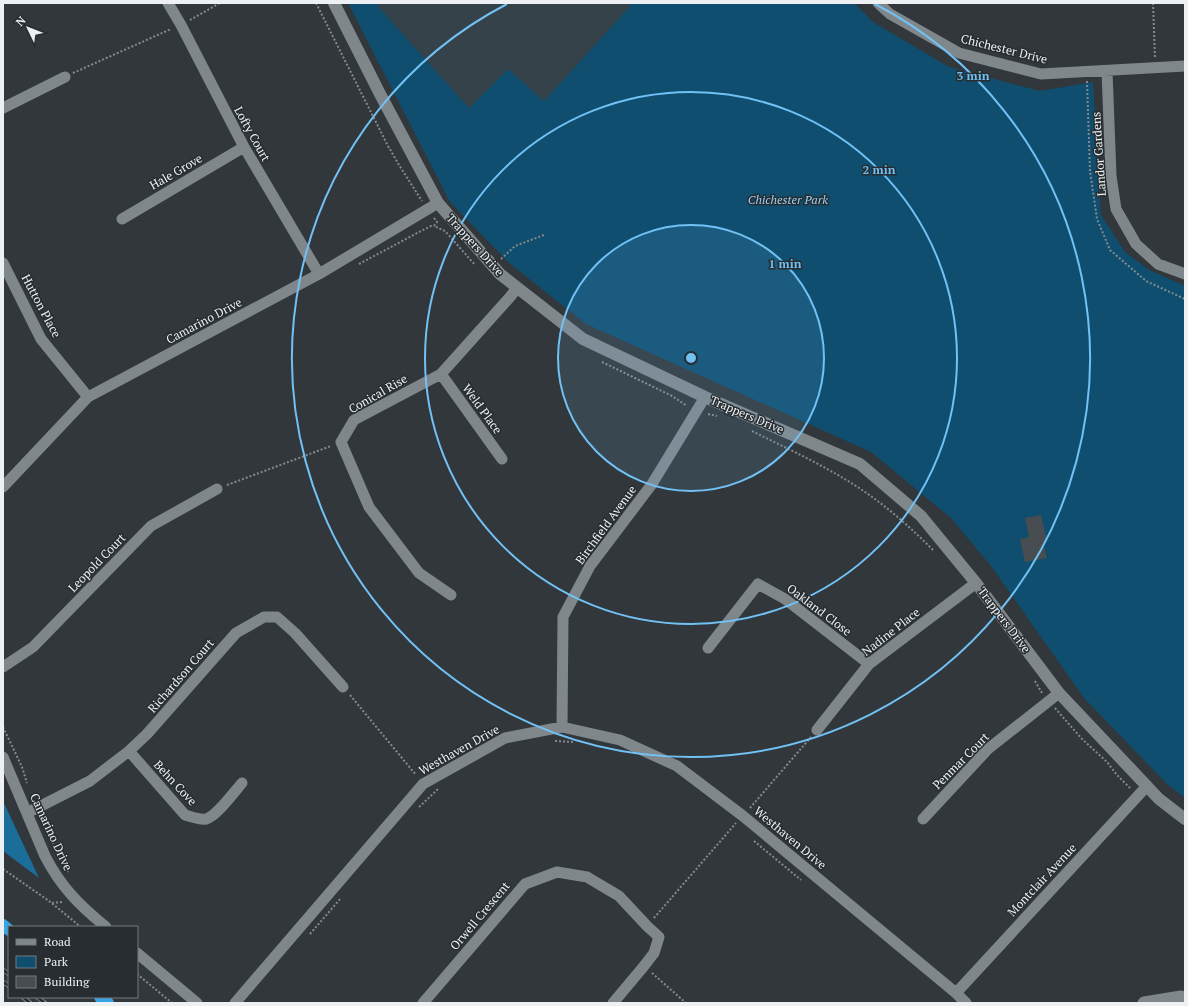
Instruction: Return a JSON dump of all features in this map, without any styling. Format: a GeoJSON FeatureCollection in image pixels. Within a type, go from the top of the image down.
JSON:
{"type":"FeatureCollection","features":[{"type":"Feature","properties":{"kind":"main road","name":"Trappers Drive"},"geometry":{"type":"LineString","coordinates":[[334,3],[380,94],[432,206],[500,274],[583,339],[705,397],[860,464],[921,516],[976,583],[1059,693],[1159,799],[1185,819]]}},
{"type":"Feature","properties":{"kind":"street","name":"Lofty Court"},"geometry":{"type":"LineString","coordinates":[[168,3],[181,25],[244,147],[319,274]]}},
{"type":"Feature","properties":{"kind":"street","name":"Chichester Drive"},"geometry":{"type":"LineString","coordinates":[[878,3],[890,14],[959,53],[1041,74],[1185,66]]}},
{"type":"Feature","properties":{"kind":"street","name":"Landor Gardens"},"geometry":{"type":"LineString","coordinates":[[1107,70],[1111,176],[1116,209],[1136,244],[1158,264],[1185,274]]}},
{"type":"Feature","properties":{"kind":"street"},"geometry":{"type":"LineString","coordinates":[[3,108],[65,77]]}},
{"type":"Feature","properties":{"kind":"street","name":"Hale Grove"},"geometry":{"type":"LineString","coordinates":[[122,219],[244,147]]}},
{"type":"Feature","properties":{"kind":"street","name":"Camarino Drive"},"geometry":{"type":"LineString","coordinates":[[3,487],[88,397],[319,274],[432,206]]}},
{"type":"Feature","properties":{"kind":"street","name":"Hutton Place"},"geometry":{"type":"LineString","coordinates":[[3,263],[41,339],[88,397]]}},
{"type":"Feature","properties":{"kind":"street","name":"Conical Rise"},"geometry":{"type":"LineString","coordinates":[[341,442],[354,420],[441,374],[517,288]]}},
{"type":"Feature","properties":{"kind":"street","name":"Weld Place"},"geometry":{"type":"LineString","coordinates":[[441,374],[502,459]]}},
{"type":"Feature","properties":{"kind":"street","name":"Birchfield Avenue"},"geometry":{"type":"LineString","coordinates":[[562,727],[563,617],[590,566],[652,484],[705,397]]}},
{"type":"Feature","properties":{"kind":"street"},"geometry":{"type":"LineString","coordinates":[[341,442],[369,507],[419,573],[450,595]]}},
{"type":"Feature","properties":{"kind":"street","name":"Leopold Court"},"geometry":{"type":"LineString","coordinates":[[3,667],[33,647],[151,526],[217,489]]}},
{"type":"Feature","properties":{"kind":"street","name":"Nadine Place"},"geometry":{"type":"LineString","coordinates":[[817,730],[869,664],[976,583]]}},
{"type":"Feature","properties":{"kind":"street","name":"Oakland Close"},"geometry":{"type":"LineString","coordinates":[[708,648],[758,584],[785,599],[869,664]]}},
{"type":"Feature","properties":{"kind":"street","name":"Richardson Court"},"geometry":{"type":"LineString","coordinates":[[27,813],[90,781],[129,751],[147,734],[236,633],[264,617],[277,617],[295,633],[343,687]]}},
{"type":"Feature","properties":{"kind":"street","name":"Penmar Court"},"geometry":{"type":"LineString","coordinates":[[923,820],[988,749],[1050,702],[1059,693]]}},
{"type":"Feature","properties":{"kind":"street","name":"Westhaven Drive"},"geometry":{"type":"LineString","coordinates":[[236,1003],[423,784],[505,738],[562,727],[620,740],[677,766],[739,820],[956,993],[966,1003]]}},
{"type":"Feature","properties":{"kind":"street","name":"Behn Cove"},"geometry":{"type":"LineString","coordinates":[[129,751],[185,815],[196,819],[208,819],[220,809],[242,783]]}},
{"type":"Feature","properties":{"kind":"street","name":"Camarino Drive"},"geometry":{"type":"LineString","coordinates":[[3,757],[45,856],[58,878],[79,904],[105,926]]}},
{"type":"Feature","properties":{"kind":"street","name":"Montclair Avenue"},"geometry":{"type":"LineString","coordinates":[[956,993],[1147,786]]}},
{"type":"Feature","properties":{"kind":"street","name":"Orwell Crescent"},"geometry":{"type":"LineString","coordinates":[[423,1003],[525,884],[557,872],[586,877],[619,896],[646,926],[659,937],[654,953],[613,1003]]}},
{"type":"Feature","properties":{"kind":"street"},"geometry":{"type":"LineString","coordinates":[[138,954],[197,1003]]}},
{"type":"Feature","properties":{"kind":"street"},"geometry":{"type":"LineString","coordinates":[[1143,1003],[1181,996],[1185,998]]}},
{"type":"Feature","properties":{"kind":"path"},"geometry":{"type":"LineString","coordinates":[[65,77],[181,25],[220,3]]}},
{"type":"Feature","properties":{"kind":"path"},"geometry":{"type":"LineString","coordinates":[[316,3],[388,146],[399,165],[432,206],[437,222],[434,226]]}},
{"type":"Feature","properties":{"kind":"path"},"geometry":{"type":"LineString","coordinates":[[1153,3],[1156,67]]}},
{"type":"Feature","properties":{"kind":"path"},"geometry":{"type":"LineString","coordinates":[[358,265],[421,231],[434,226],[445,231],[478,268]]}},
{"type":"Feature","properties":{"kind":"path"},"geometry":{"type":"LineString","coordinates":[[501,259],[515,246],[544,235]]}},
{"type":"Feature","properties":{"kind":"path"},"geometry":{"type":"LineString","coordinates":[[600,361],[672,396],[684,405],[696,410],[724,417]]}},
{"type":"Feature","properties":{"kind":"path"},"geometry":{"type":"LineString","coordinates":[[751,431],[814,462],[865,492],[908,526],[937,554]]}},
{"type":"Feature","properties":{"kind":"path"},"geometry":{"type":"LineString","coordinates":[[217,489],[341,442]]}},
{"type":"Feature","properties":{"kind":"path"},"geometry":{"type":"LineString","coordinates":[[1034,680],[1040,690],[1068,723],[1129,787],[1135,798]]}},
{"type":"Feature","properties":{"kind":"path"},"geometry":{"type":"LineString","coordinates":[[343,687],[423,784]]}},
{"type":"Feature","properties":{"kind":"path"},"geometry":{"type":"LineString","coordinates":[[646,926],[817,730]]}},
{"type":"Feature","properties":{"kind":"path"},"geometry":{"type":"LineString","coordinates":[[555,741],[575,742]]}},
{"type":"Feature","properties":{"kind":"path"},"geometry":{"type":"LineString","coordinates":[[419,807],[442,786]]}},
{"type":"Feature","properties":{"kind":"path"},"geometry":{"type":"LineString","coordinates":[[739,820],[740,828]]}},
{"type":"Feature","properties":{"kind":"path"},"geometry":{"type":"LineString","coordinates":[[750,838],[804,882]]}},
{"type":"Feature","properties":{"kind":"path"},"geometry":{"type":"LineString","coordinates":[[3,869],[49,901],[79,926]]}},
{"type":"Feature","properties":{"kind":"path"},"geometry":{"type":"LineString","coordinates":[[307,938],[342,897]]}},
{"type":"Feature","properties":{"kind":"path"},"geometry":{"type":"LineString","coordinates":[[644,966],[686,1003]]}},
{"type":"Feature","properties":{"kind":"path"},"geometry":{"type":"LineString","coordinates":[[138,975],[172,1003]]}},
{"type":"Feature","properties":{"kind":"shaded area"},"geometry":{"type":"Polygon","coordinates":[[[375,3],[633,3],[544,101],[469,108],[375,3]]]}},
{"type":"Feature","properties":{"kind":"shaded area"},"geometry":{"type":"Polygon","coordinates":[[[3,801],[39,878],[3,851],[3,801]]]}},
{"type":"Feature","properties":{"kind":"green space","name":"Chichester Park"},"geometry":{"type":"Polygon","coordinates":[[[348,3],[375,3],[469,108],[508,69],[544,101],[633,3],[854,3],[873,22],[949,67],[1040,91],[1093,82],[1101,215],[1125,252],[1149,270],[1185,286],[1185,798],[1167,784],[1084,698],[991,566],[951,518],[871,452],[586,324],[509,263],[450,202],[348,3]]]}},
{"type":"Feature","properties":{"kind":"building"},"geometry":{"type":"Polygon","coordinates":[[[1041,515],[1047,542],[1043,543],[1047,558],[1025,562],[1020,539],[1029,537],[1025,518],[1041,515]]]}},
{"type":"Feature","properties":{"kind":"railway"},"geometry":{"type":"LineString","coordinates":[[3,970],[8,973]]}},
{"type":"Feature","properties":{"kind":"railway"},"geometry":{"type":"LineString","coordinates":[[3,982],[8,985]]}},
{"type":"Feature","properties":{"kind":"railway"},"geometry":{"type":"LineString","coordinates":[[24,998],[30,1003]]}},
{"type":"Feature","properties":{"kind":"railway"},"geometry":{"type":"LineString","coordinates":[[38,998],[45,1003]]}}]}
